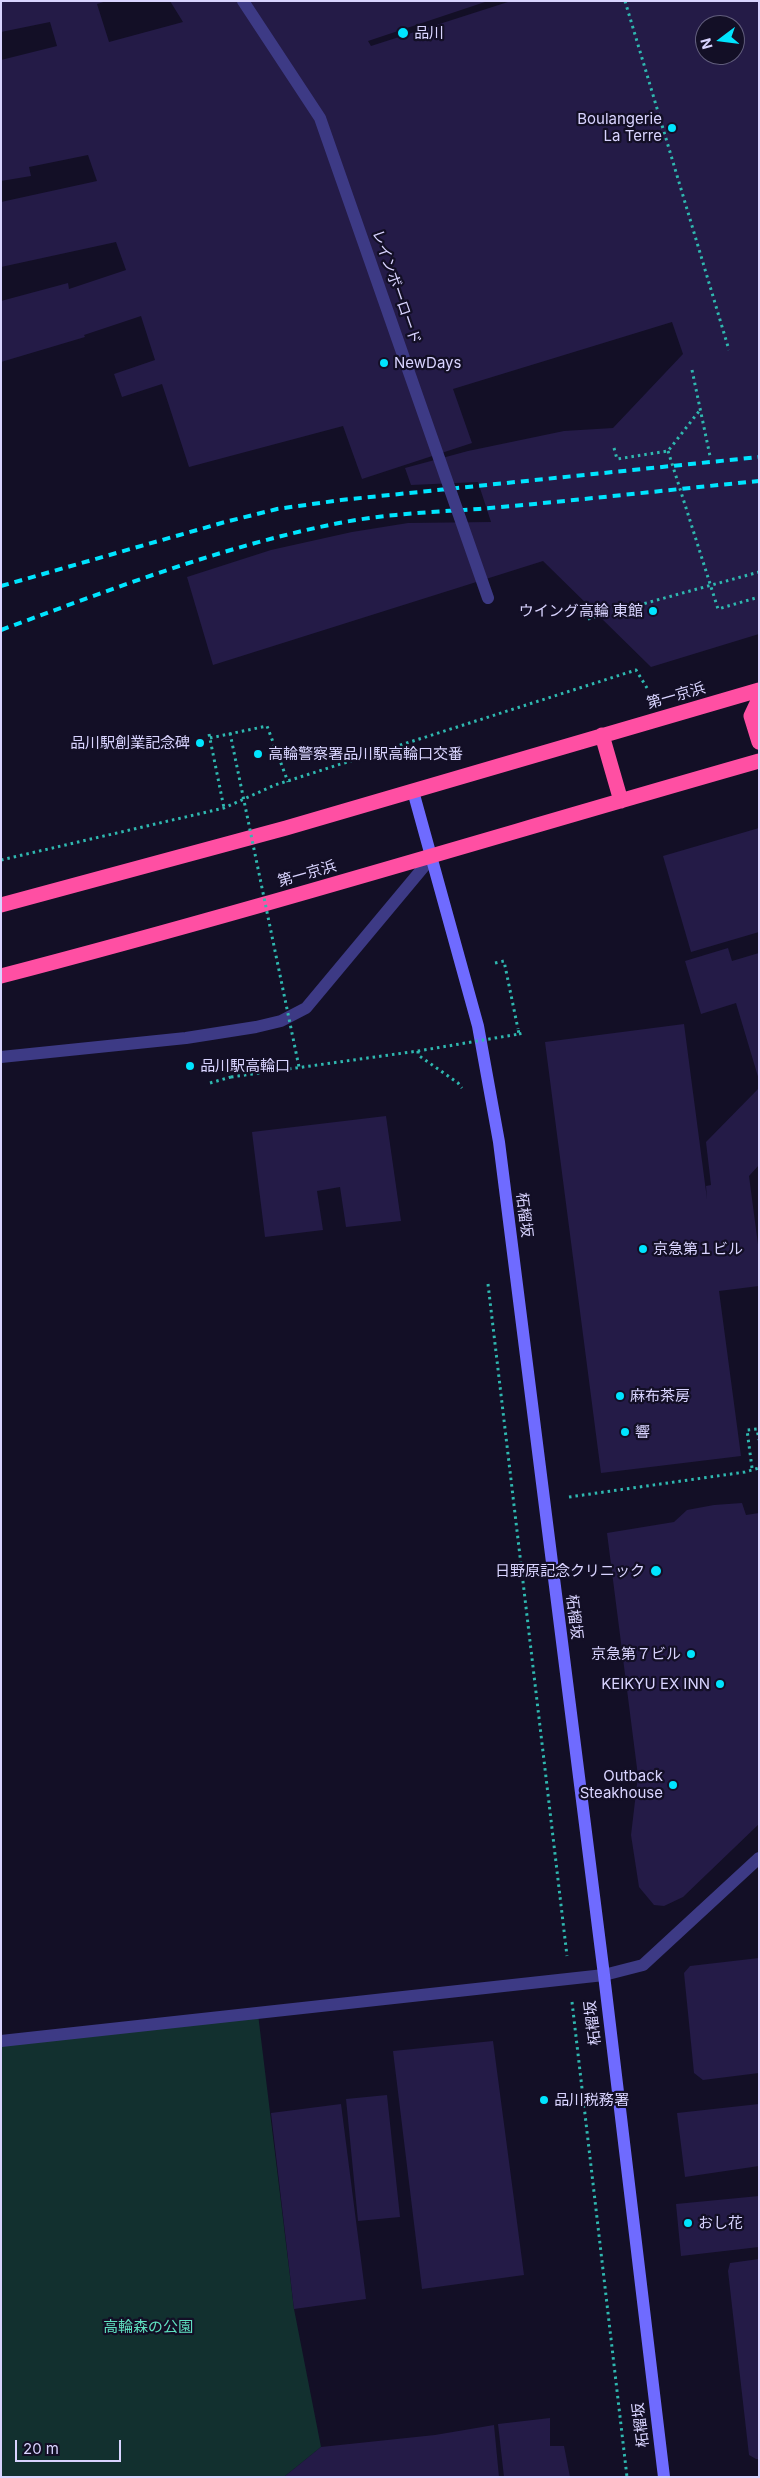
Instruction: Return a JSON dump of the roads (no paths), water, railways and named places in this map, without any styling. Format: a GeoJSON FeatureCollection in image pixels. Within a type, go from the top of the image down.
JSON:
{"type":"FeatureCollection","features":[{"type":"Feature","properties":{"kind":"highway","name":"第一京浜"},"geometry":{"type":"LineString","coordinates":[[1,905],[413,791],[759,690]]}},
{"type":"Feature","properties":{"kind":"highway"},"geometry":{"type":"LineString","coordinates":[[759,699],[751,716],[759,742]]}},
{"type":"Feature","properties":{"kind":"highway"},"geometry":{"type":"LineString","coordinates":[[602,735],[620,801]]}},
{"type":"Feature","properties":{"kind":"highway","name":"第一京浜"},"geometry":{"type":"LineString","coordinates":[[1,976],[121,945],[432,857],[759,761]]}},
{"type":"Feature","properties":{"kind":"street","name":"レインボーロード"},"geometry":{"type":"LineString","coordinates":[[243,1],[320,118],[488,598]]}},
{"type":"Feature","properties":{"kind":"street","name":"柘榴坂"},"geometry":{"type":"LineString","coordinates":[[413,791],[478,1026],[491,1094],[604,1975],[664,2477]]}},
{"type":"Feature","properties":{"kind":"street"},"geometry":{"type":"LineString","coordinates":[[1,1056],[186,1038],[282,1021],[306,1008],[432,857]]}},
{"type":"Feature","properties":{"kind":"street"},"geometry":{"type":"LineString","coordinates":[[1,2042],[604,1975],[643,1965],[759,1858]]}},
{"type":"Feature","properties":{"kind":"railway"},"geometry":{"type":"LineString","coordinates":[[1,586],[277,509],[341,500],[759,457]]}},
{"type":"Feature","properties":{"kind":"railway"},"geometry":{"type":"LineString","coordinates":[[1,630],[126,584],[210,556],[339,523],[391,515],[514,506],[759,481]]}},
{"type":"Feature","properties":{"kind":"place","name":"品川"},"geometry":{"type":"Point","coordinates":[403,33]}},
{"type":"Feature","properties":{"kind":"place","name":"Boulangerie La Terre"},"geometry":{"type":"Point","coordinates":[672,128]}},
{"type":"Feature","properties":{"kind":"place","name":"NewDays"},"geometry":{"type":"Point","coordinates":[384,363]}},
{"type":"Feature","properties":{"kind":"place","name":"ウイング高輪 東館"},"geometry":{"type":"Point","coordinates":[653,611]}},
{"type":"Feature","properties":{"kind":"place","name":"品川駅創業記念碑"},"geometry":{"type":"Point","coordinates":[200,743]}},
{"type":"Feature","properties":{"kind":"place","name":"高輪警察署品川駅高輪口交番"},"geometry":{"type":"Point","coordinates":[258,754]}},
{"type":"Feature","properties":{"kind":"place","name":"品川駅高輪口"},"geometry":{"type":"Point","coordinates":[190,1066]}},
{"type":"Feature","properties":{"kind":"place","name":"京急第１ビル"},"geometry":{"type":"Point","coordinates":[643,1249]}},
{"type":"Feature","properties":{"kind":"place","name":"麻布茶房"},"geometry":{"type":"Point","coordinates":[620,1396]}},
{"type":"Feature","properties":{"kind":"place","name":"響"},"geometry":{"type":"Point","coordinates":[625,1432]}},
{"type":"Feature","properties":{"kind":"place","name":"日野原記念クリニック"},"geometry":{"type":"Point","coordinates":[656,1571]}},
{"type":"Feature","properties":{"kind":"place","name":"京急第７ビル"},"geometry":{"type":"Point","coordinates":[691,1654]}},
{"type":"Feature","properties":{"kind":"place","name":"KEIKYU EX INN"},"geometry":{"type":"Point","coordinates":[720,1684]}},
{"type":"Feature","properties":{"kind":"place","name":"Outback Steakhouse"},"geometry":{"type":"Point","coordinates":[673,1785]}},
{"type":"Feature","properties":{"kind":"place","name":"品川税務署"},"geometry":{"type":"Point","coordinates":[544,2100]}},
{"type":"Feature","properties":{"kind":"place","name":"おし花"},"geometry":{"type":"Point","coordinates":[688,2223]}},
{"type":"Feature","properties":{"kind":"park label","name":"高輪森の公園"},"geometry":{"type":"Point","coordinates":[148,2327]}}]}
